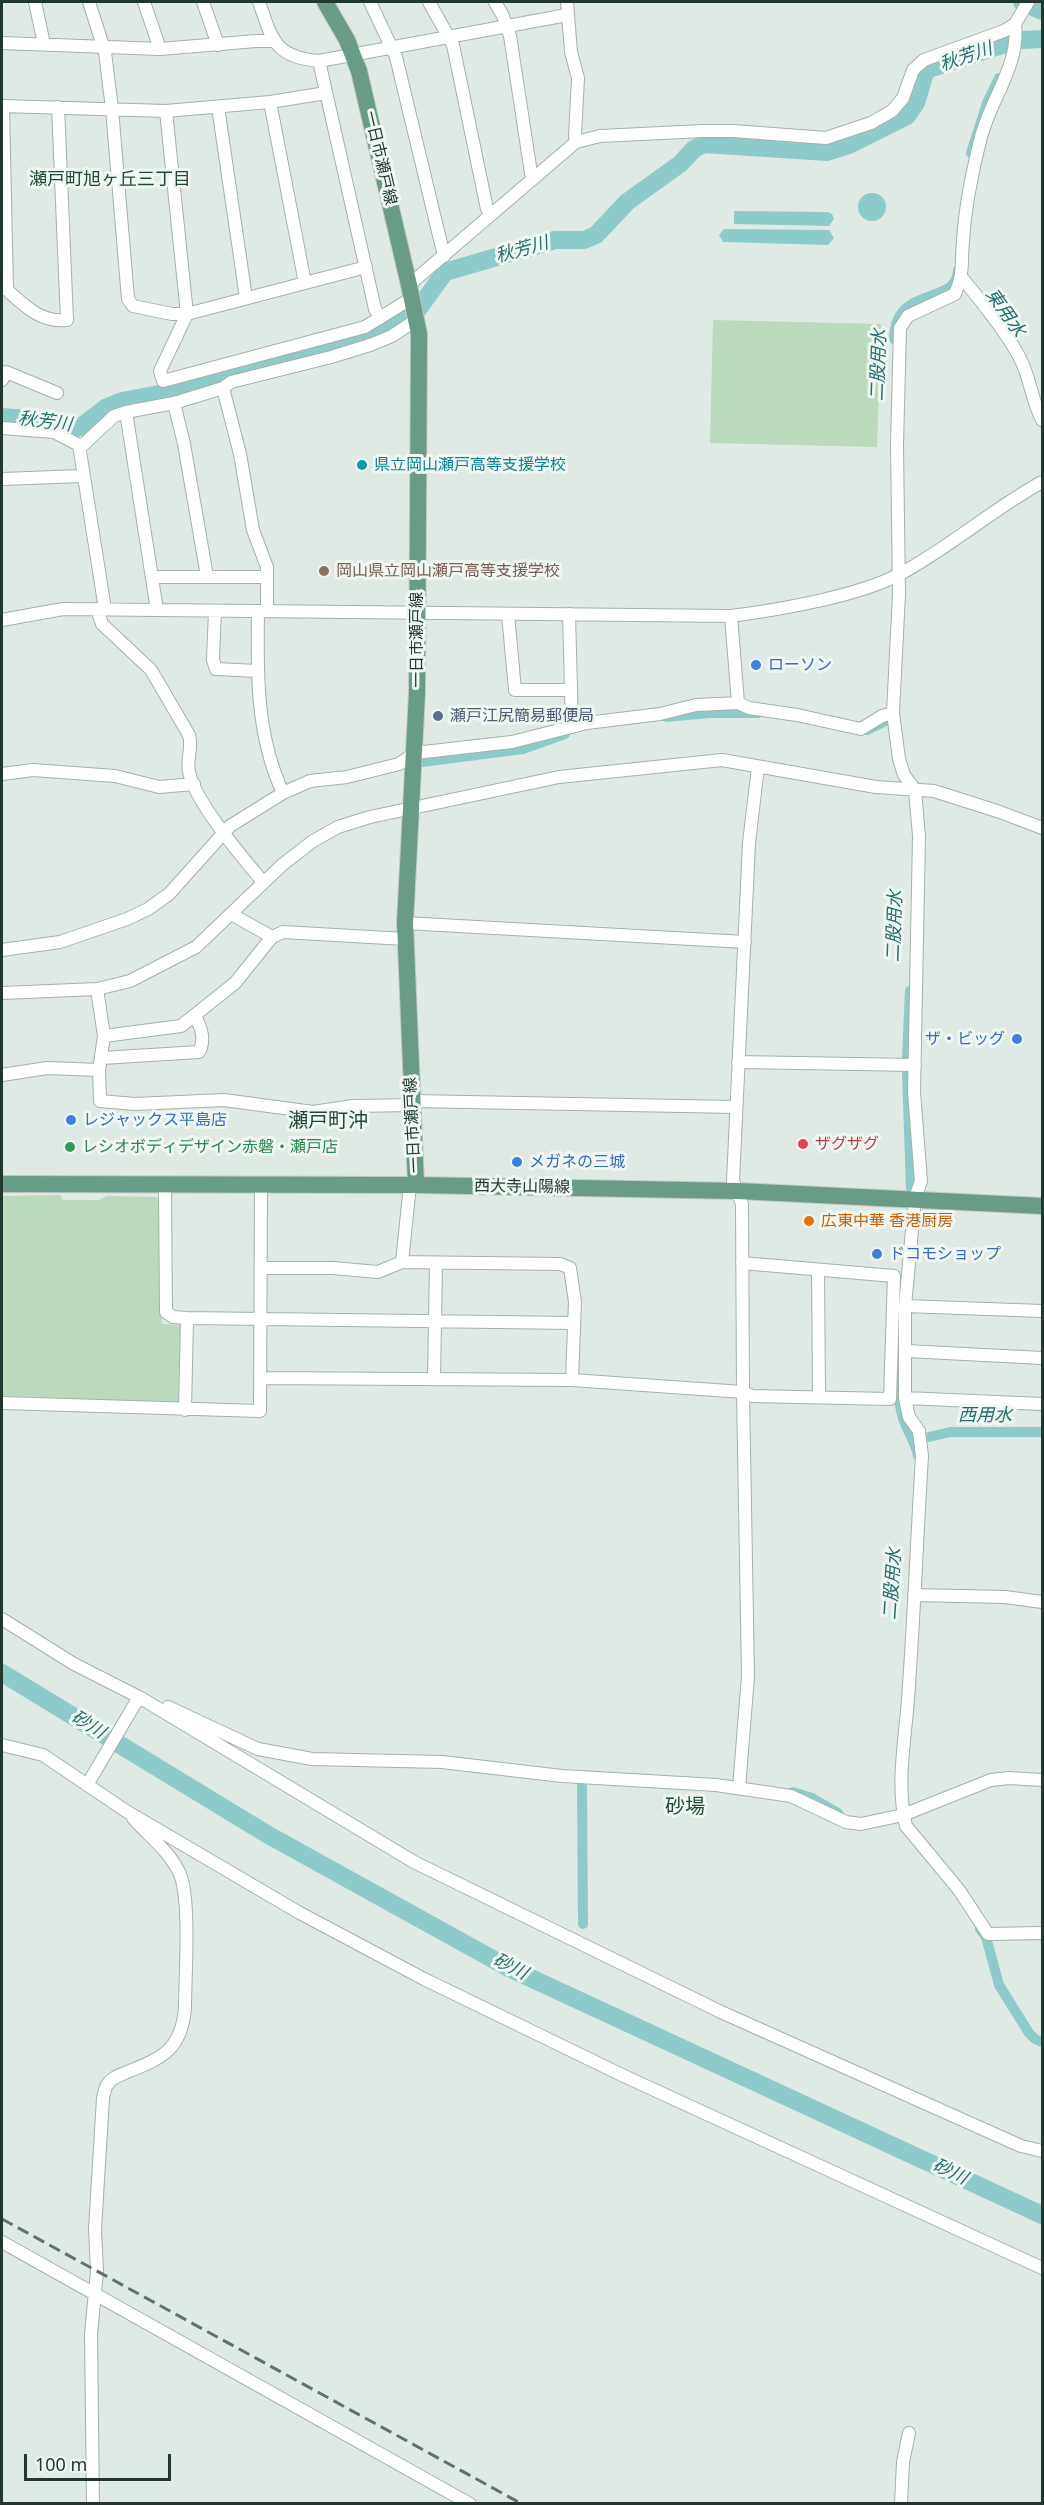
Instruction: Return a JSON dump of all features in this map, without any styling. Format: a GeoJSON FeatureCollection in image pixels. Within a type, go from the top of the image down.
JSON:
{"type":"FeatureCollection","features":[{"type":"Feature","properties":{"kind":"main road","name":"一日市瀬戸線"},"geometry":{"type":"LineString","coordinates":[[324,2],[354,54],[413,304],[418,334],[415,753],[405,931],[413,1185]]}},
{"type":"Feature","properties":{"kind":"main road","name":"西大寺山陽線"},"geometry":{"type":"LineString","coordinates":[[2,1184],[413,1185],[738,1191],[1042,1206]]}},
{"type":"Feature","properties":{"kind":"street"},"geometry":{"type":"LineString","coordinates":[[34,2],[44,44]]}},
{"type":"Feature","properties":{"kind":"street"},"geometry":{"type":"LineString","coordinates":[[89,2],[103,46],[112,109],[128,299],[133,306],[172,314],[187,314],[366,267]]}},
{"type":"Feature","properties":{"kind":"street"},"geometry":{"type":"LineString","coordinates":[[144,2],[160,49]]}},
{"type":"Feature","properties":{"kind":"street"},"geometry":{"type":"LineString","coordinates":[[202,2],[218,45]]}},
{"type":"Feature","properties":{"kind":"street"},"geometry":{"type":"LineString","coordinates":[[259,2],[273,41],[285,51],[302,59],[319,61],[567,15]]}},
{"type":"Feature","properties":{"kind":"street"},"geometry":{"type":"LineString","coordinates":[[370,2],[392,48],[444,256]]}},
{"type":"Feature","properties":{"kind":"street"},"geometry":{"type":"LineString","coordinates":[[429,2],[449,37],[487,209],[491,215]]}},
{"type":"Feature","properties":{"kind":"street"},"geometry":{"type":"LineString","coordinates":[[495,2],[507,27],[531,173],[534,178]]}},
{"type":"Feature","properties":{"kind":"street"},"geometry":{"type":"LineString","coordinates":[[559,2],[567,15]]}},
{"type":"Feature","properties":{"kind":"street"},"geometry":{"type":"LineString","coordinates":[[567,2],[571,52],[579,78],[576,142]]}},
{"type":"Feature","properties":{"kind":"street"},"geometry":{"type":"LineString","coordinates":[[2,428],[54,432],[79,445],[84,444],[114,416],[174,403],[223,388],[231,382],[331,357],[392,336],[444,256],[576,142],[600,136],[703,131],[826,138],[872,123],[892,111],[903,98],[913,70],[924,60],[1004,31],[1015,24],[1028,2]]}},
{"type":"Feature","properties":{"kind":"street"},"geometry":{"type":"LineString","coordinates":[[1015,24],[1016,38],[1012,60],[980,139],[963,240],[962,278],[955,294],[908,316],[900,328],[897,445],[899,575],[893,713],[899,759],[904,775],[915,790],[919,836],[914,1092],[921,1181],[915,1198],[905,1306],[907,1351],[905,1398],[909,1417],[919,1431],[922,1456],[901,1767],[903,1815],[906,1826],[959,1890],[988,1934],[1042,1933]]}},
{"type":"Feature","properties":{"kind":"street"},"geometry":{"type":"LineString","coordinates":[[2,42],[160,49],[273,41]]}},
{"type":"Feature","properties":{"kind":"street"},"geometry":{"type":"LineString","coordinates":[[319,61],[375,309],[380,318]]}},
{"type":"Feature","properties":{"kind":"street"},"geometry":{"type":"LineString","coordinates":[[58,107],[67,320],[58,321],[45,319],[7,290],[2,106],[58,107],[166,111],[270,102],[326,93]]}},
{"type":"Feature","properties":{"kind":"street"},"geometry":{"type":"LineString","coordinates":[[270,102],[305,282]]}},
{"type":"Feature","properties":{"kind":"street"},"geometry":{"type":"LineString","coordinates":[[218,107],[246,298]]}},
{"type":"Feature","properties":{"kind":"street"},"geometry":{"type":"LineString","coordinates":[[166,111],[187,314],[160,371],[163,381],[353,331],[413,304]]}},
{"type":"Feature","properties":{"kind":"street"},"geometry":{"type":"LineString","coordinates":[[962,278],[1024,366],[1030,391],[1042,420]]}},
{"type":"Feature","properties":{"kind":"street"},"geometry":{"type":"LineString","coordinates":[[2,380],[6,372],[57,393]]}},
{"type":"Feature","properties":{"kind":"street"},"geometry":{"type":"LineString","coordinates":[[223,388],[240,454],[253,530],[267,567],[257,671],[261,728],[283,793]]}},
{"type":"Feature","properties":{"kind":"street"},"geometry":{"type":"LineString","coordinates":[[174,403],[184,444],[207,576]]}},
{"type":"Feature","properties":{"kind":"street"},"geometry":{"type":"LineString","coordinates":[[126,412],[157,610]]}},
{"type":"Feature","properties":{"kind":"street"},"geometry":{"type":"LineString","coordinates":[[79,445],[102,624],[151,670],[189,735],[191,742],[189,771],[194,784],[224,832],[263,882]]}},
{"type":"Feature","properties":{"kind":"street"},"geometry":{"type":"LineString","coordinates":[[2,479],[82,476]]}},
{"type":"Feature","properties":{"kind":"street"},"geometry":{"type":"LineString","coordinates":[[2,620],[47,610],[101,609],[731,616],[809,602],[860,589],[899,575],[1042,482]]}},
{"type":"Feature","properties":{"kind":"street"},"geometry":{"type":"LineString","coordinates":[[153,577],[267,577]]}},
{"type":"Feature","properties":{"kind":"street"},"geometry":{"type":"LineString","coordinates":[[215,611],[213,660],[216,669],[257,671]]}},
{"type":"Feature","properties":{"kind":"street"},"geometry":{"type":"LineString","coordinates":[[508,614],[515,690],[571,690]]}},
{"type":"Feature","properties":{"kind":"street"},"geometry":{"type":"LineString","coordinates":[[569,614],[572,727]]}},
{"type":"Feature","properties":{"kind":"street"},"geometry":{"type":"LineString","coordinates":[[731,616],[738,703]]}},
{"type":"Feature","properties":{"kind":"street"},"geometry":{"type":"LineString","coordinates":[[2,950],[60,942],[127,919],[148,909],[169,894],[224,832],[283,793],[310,781],[347,777],[399,764],[415,753],[512,742],[572,727],[660,714],[696,705],[738,703],[749,708],[797,715],[861,729],[882,716],[893,713]]}},
{"type":"Feature","properties":{"kind":"street"},"geometry":{"type":"LineString","coordinates":[[2,993],[97,990],[130,981],[196,947],[263,882],[313,841],[338,827],[411,808],[560,777],[722,760],[876,787],[934,791],[1042,828]]}},
{"type":"Feature","properties":{"kind":"street"},"geometry":{"type":"LineString","coordinates":[[739,1788],[748,1676],[742,1204],[734,1181],[749,843],[758,766]]}},
{"type":"Feature","properties":{"kind":"street"},"geometry":{"type":"LineString","coordinates":[[2,774],[33,770],[115,776],[159,787],[194,784]]}},
{"type":"Feature","properties":{"kind":"street"},"geometry":{"type":"LineString","coordinates":[[231,914],[272,938]]}},
{"type":"Feature","properties":{"kind":"street"},"geometry":{"type":"LineString","coordinates":[[104,1036],[182,1026],[235,983],[272,938],[283,932],[405,931],[745,942]]}},
{"type":"Feature","properties":{"kind":"street"},"geometry":{"type":"LineString","coordinates":[[97,990],[104,1036],[100,1101],[135,1104],[224,1100],[313,1112],[354,1106],[412,1103],[736,1107]]}},
{"type":"Feature","properties":{"kind":"street"},"geometry":{"type":"LineString","coordinates":[[2,1075],[199,1052],[203,1046],[201,1026],[195,1017]]}},
{"type":"Feature","properties":{"kind":"street"},"geometry":{"type":"LineString","coordinates":[[738,1062],[915,1065]]}},
{"type":"Feature","properties":{"kind":"street"},"geometry":{"type":"LineString","coordinates":[[402,1262],[413,1185]]}},
{"type":"Feature","properties":{"kind":"street"},"geometry":{"type":"LineString","coordinates":[[165,1186],[166,1312],[173,1317],[574,1323]]}},
{"type":"Feature","properties":{"kind":"street"},"geometry":{"type":"LineString","coordinates":[[2,1403],[260,1411],[261,1186]]}},
{"type":"Feature","properties":{"kind":"street"},"geometry":{"type":"LineString","coordinates":[[261,1268],[333,1268],[378,1272],[402,1262],[560,1264],[570,1268],[575,1302],[572,1380]]}},
{"type":"Feature","properties":{"kind":"street"},"geometry":{"type":"LineString","coordinates":[[434,1377],[436,1263]]}},
{"type":"Feature","properties":{"kind":"street"},"geometry":{"type":"LineString","coordinates":[[260,1378],[434,1377],[572,1380],[743,1392],[752,1396],[890,1399],[894,1276],[742,1263]]}},
{"type":"Feature","properties":{"kind":"street"},"geometry":{"type":"LineString","coordinates":[[818,1270],[819,1397]]}},
{"type":"Feature","properties":{"kind":"street"},"geometry":{"type":"LineString","coordinates":[[905,1306],[1042,1311]]}},
{"type":"Feature","properties":{"kind":"street"},"geometry":{"type":"LineString","coordinates":[[185,1410],[187,1318]]}},
{"type":"Feature","properties":{"kind":"street"},"geometry":{"type":"LineString","coordinates":[[907,1351],[1042,1358]]}},
{"type":"Feature","properties":{"kind":"street"},"geometry":{"type":"LineString","coordinates":[[905,1398],[1042,1404]]}},
{"type":"Feature","properties":{"kind":"street"},"geometry":{"type":"LineString","coordinates":[[914,1595],[1005,1597],[1042,1602]]}},
{"type":"Feature","properties":{"kind":"street"},"geometry":{"type":"LineString","coordinates":[[2,1619],[74,1664],[139,1697],[414,1862],[721,2012],[1020,2146],[1042,2151]]}},
{"type":"Feature","properties":{"kind":"street"},"geometry":{"type":"LineString","coordinates":[[139,1697],[174,1710],[258,1749],[312,1760],[442,1762],[562,1776],[739,1788],[792,1796],[846,1822],[861,1824],[903,1815],[992,1780],[1009,1778],[1042,1780]]}},
{"type":"Feature","properties":{"kind":"street"},"geometry":{"type":"LineString","coordinates":[[87,1785],[139,1697]]}},
{"type":"Feature","properties":{"kind":"street"},"geometry":{"type":"LineString","coordinates":[[2,1745],[43,1755],[126,1811],[298,1912],[435,1984],[624,2076],[1042,2268]]}},
{"type":"Feature","properties":{"kind":"street"},"geometry":{"type":"LineString","coordinates":[[93,2504],[91,2334],[97,2271],[95,2229],[103,2098],[107,2085],[116,2076],[151,2063],[163,2056],[177,2042],[183,2024],[185,2007],[185,1905],[180,1873],[169,1856],[126,1811]]}},
{"type":"Feature","properties":{"kind":"street"},"geometry":{"type":"LineString","coordinates":[[2,2242],[94,2291],[470,2504]]}},
{"type":"Feature","properties":{"kind":"street"},"geometry":{"type":"LineString","coordinates":[[901,2504],[903,2462],[909,2433]]}},
{"type":"Feature","properties":{"kind":"green space"},"geometry":{"type":"Polygon","coordinates":[[[713,320],[881,324],[877,447],[710,443],[713,320]]]}},
{"type":"Feature","properties":{"kind":"green space"},"geometry":{"type":"Polygon","coordinates":[[[60,1195],[63,1200],[99,1200],[107,1196],[156,1197],[161,1202],[162,1324],[179,1325],[182,1328],[178,1403],[107,1403],[99,1400],[2,1396],[2,1196],[60,1195]]]}},
{"type":"Feature","properties":{"kind":"water"},"geometry":{"type":"Polygon","coordinates":[[[872,193],[882,197],[886,207],[882,217],[872,221],[862,217],[858,207],[862,197],[872,193]]]}},
{"type":"Feature","properties":{"kind":"water"},"geometry":{"type":"Polygon","coordinates":[[[734,211],[828,212],[834,219],[829,226],[734,224],[734,211]]]}},
{"type":"Feature","properties":{"kind":"water"},"geometry":{"type":"Polygon","coordinates":[[[724,229],[829,230],[834,238],[828,245],[723,242],[719,235],[724,229]]]}},
{"type":"Feature","properties":{"kind":"waterway"},"geometry":{"type":"LineString","coordinates":[[1022,2],[1042,11]]}},
{"type":"Feature","properties":{"kind":"waterway","name":"秋芳川"},"geometry":{"type":"LineString","coordinates":[[1022,40],[1042,39]]}},
{"type":"Feature","properties":{"kind":"waterway","name":"秋芳川"},"geometry":{"type":"LineString","coordinates":[[2,417],[54,421],[73,428],[81,427],[107,407],[122,401],[170,392],[373,335],[419,308],[445,272],[555,240],[584,240],[596,235],[627,202],[680,164],[694,149],[704,144],[827,152],[849,145],[907,116],[916,103],[926,70],[1008,43]]}},
{"type":"Feature","properties":{"kind":"waterway","name":"二股用水"},"geometry":{"type":"LineString","coordinates":[[971,153],[987,103],[999,78]]}},
{"type":"Feature","properties":{"kind":"waterway","name":"二股用水"},"geometry":{"type":"LineString","coordinates":[[894,339],[897,321],[904,310],[914,302],[948,289],[955,281],[958,270]]}},
{"type":"Feature","properties":{"kind":"waterway"},"geometry":{"type":"LineString","coordinates":[[666,717],[709,713],[758,713]]}},
{"type":"Feature","properties":{"kind":"waterway"},"geometry":{"type":"LineString","coordinates":[[867,730],[890,719]]}},
{"type":"Feature","properties":{"kind":"waterway"},"geometry":{"type":"LineString","coordinates":[[422,762],[523,749],[565,734]]}},
{"type":"Feature","properties":{"kind":"waterway","name":"二股用水"},"geometry":{"type":"LineString","coordinates":[[907,1057],[910,991]]}},
{"type":"Feature","properties":{"kind":"waterway","name":"二股用水"},"geometry":{"type":"LineString","coordinates":[[907,1073],[911,1189]]}},
{"type":"Feature","properties":{"kind":"waterway","name":"二股用水"},"geometry":{"type":"LineString","coordinates":[[900,1340],[899,1401],[904,1421],[918,1456]]}},
{"type":"Feature","properties":{"kind":"waterway","name":"西用水"},"geometry":{"type":"LineString","coordinates":[[929,1437],[950,1432],[1042,1432]]}},
{"type":"Feature","properties":{"kind":"waterway","name":"砂川"},"geometry":{"type":"LineString","coordinates":[[2,1673],[265,1833],[509,1968],[1042,2215]]}},
{"type":"Feature","properties":{"kind":"waterway","name":"二股用水"},"geometry":{"type":"LineString","coordinates":[[582,1786],[583,1924]]}},
{"type":"Feature","properties":{"kind":"waterway","name":"二股用水"},"geometry":{"type":"LineString","coordinates":[[793,1792],[812,1798],[838,1813]]}},
{"type":"Feature","properties":{"kind":"waterway"},"geometry":{"type":"LineString","coordinates":[[980,1929],[986,1937],[999,1985],[1029,2033],[1042,2042]]}},
{"type":"Feature","properties":{"kind":"railway"},"geometry":{"type":"LineString","coordinates":[[2,2219],[522,2504]]}},
{"type":"Feature","properties":{"kind":"place","name":"県立岡山瀬戸高等支援学校"},"geometry":{"type":"Point","coordinates":[362,465]}},
{"type":"Feature","properties":{"kind":"place","name":"岡山県立岡山瀬戸高等支援学校"},"geometry":{"type":"Point","coordinates":[324,571]}},
{"type":"Feature","properties":{"kind":"place","name":"ローソン"},"geometry":{"type":"Point","coordinates":[756,665]}},
{"type":"Feature","properties":{"kind":"place","name":"瀬戸江尻簡易郵便局"},"geometry":{"type":"Point","coordinates":[438,716]}},
{"type":"Feature","properties":{"kind":"place","name":"ザ・ビッグ"},"geometry":{"type":"Point","coordinates":[1017,1039]}},
{"type":"Feature","properties":{"kind":"place","name":"レジャックス平島店"},"geometry":{"type":"Point","coordinates":[71,1120]}},
{"type":"Feature","properties":{"kind":"place","name":"ザグザグ"},"geometry":{"type":"Point","coordinates":[803,1144]}},
{"type":"Feature","properties":{"kind":"place","name":"レシオボディデザイン赤磐・瀬戸店"},"geometry":{"type":"Point","coordinates":[70,1147]}},
{"type":"Feature","properties":{"kind":"place","name":"メガネの三城"},"geometry":{"type":"Point","coordinates":[517,1162]}},
{"type":"Feature","properties":{"kind":"place","name":"広東中華 香港厨房"},"geometry":{"type":"Point","coordinates":[809,1221]}},
{"type":"Feature","properties":{"kind":"place","name":"ドコモショップ"},"geometry":{"type":"Point","coordinates":[877,1254]}},
{"type":"Feature","properties":{"kind":"district","name":"瀬戸町旭ヶ丘三丁目"},"geometry":{"type":"Point","coordinates":[110,180]}},
{"type":"Feature","properties":{"kind":"district","name":"瀬戸町沖"},"geometry":{"type":"Point","coordinates":[328,1121]}},
{"type":"Feature","properties":{"kind":"district","name":"砂場"},"geometry":{"type":"Point","coordinates":[685,1807]}},
{"type":"Feature","properties":{"kind":"water label","name":"東用水"},"geometry":{"type":"Point","coordinates":[1005,313]}}]}
